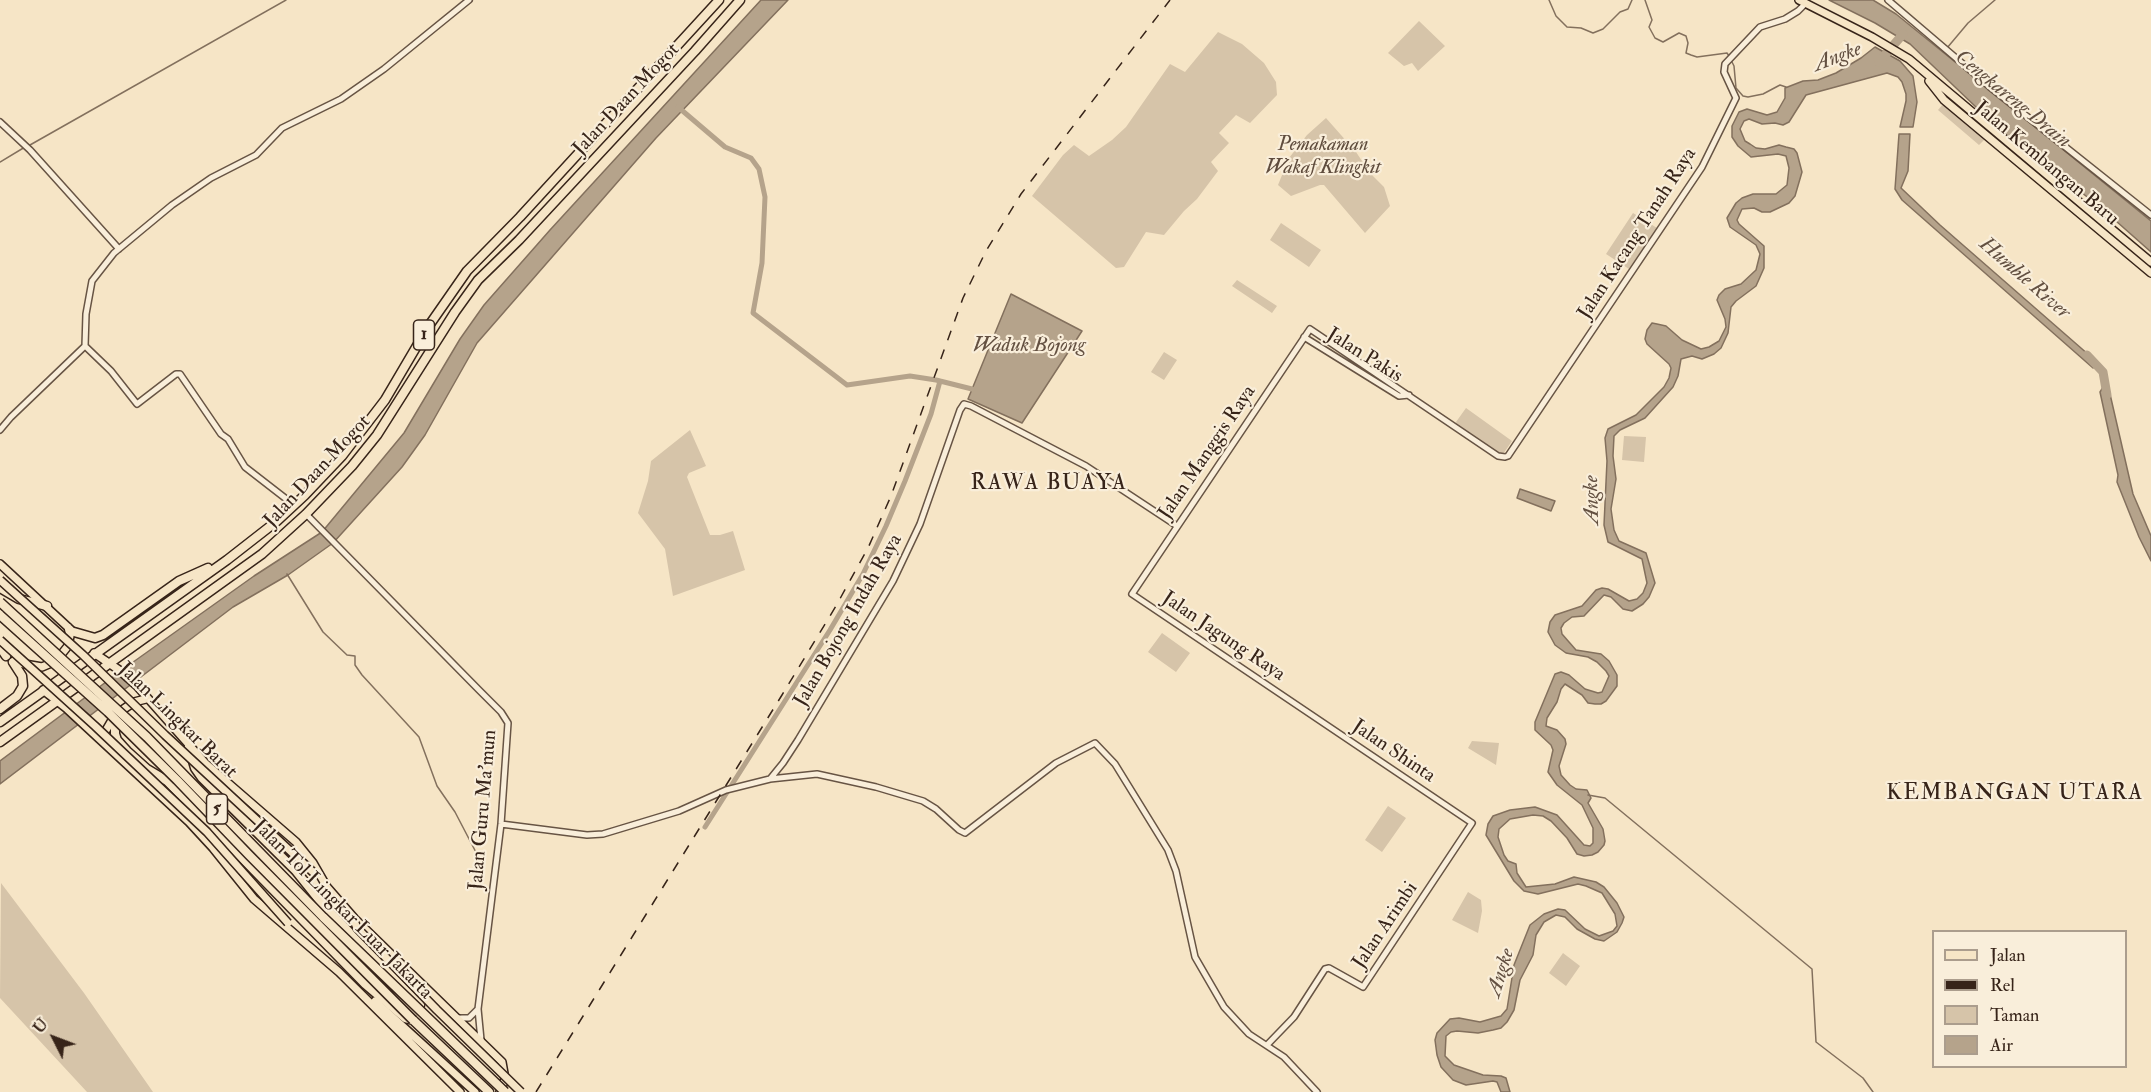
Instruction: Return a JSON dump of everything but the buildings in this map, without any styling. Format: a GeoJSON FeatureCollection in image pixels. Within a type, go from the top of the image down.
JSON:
{"type":"FeatureCollection","features":[{"type":"Feature","properties":{"kind":"highway","name":"Jalan Daan Mogot"},"geometry":{"type":"LineString","coordinates":[[0,722],[227,560],[294,505],[342,456],[386,400],[432,320],[467,271],[520,218],[719,0]]}},
{"type":"Feature","properties":{"kind":"highway","name":"Jalan Daan Mogot"},"geometry":{"type":"LineString","coordinates":[[0,742],[262,554],[306,514],[352,466],[377,435],[478,280],[519,240],[740,0]]}},
{"type":"Feature","properties":{"kind":"highway"},"geometry":{"type":"LineString","coordinates":[[632,96],[635,104],[643,106]]}},
{"type":"Feature","properties":{"kind":"highway"},"geometry":{"type":"LineString","coordinates":[[621,108],[629,110],[632,118]]}},
{"type":"Feature","properties":{"kind":"highway"},"geometry":{"type":"LineString","coordinates":[[71,630],[95,638],[103,635],[172,585],[227,560]]}},
{"type":"Feature","properties":{"kind":"highway"},"geometry":{"type":"LineString","coordinates":[[166,602],[172,585]]}},
{"type":"Feature","properties":{"kind":"highway"},"geometry":{"type":"LineString","coordinates":[[0,588],[19,599],[47,606]]}},
{"type":"Feature","properties":{"kind":"highway","name":"Jalan Tol Lingkar Luar Jakarta"},"geometry":{"type":"LineString","coordinates":[[0,602],[147,737],[323,918],[505,1092]]}},
{"type":"Feature","properties":{"kind":"highway","name":"Jalan Tol Lingkar Luar Jakarta"},"geometry":{"type":"LineString","coordinates":[[0,615],[108,712],[413,1020],[489,1092]]}},
{"type":"Feature","properties":{"kind":"highway"},"geometry":{"type":"LineString","coordinates":[[0,709],[16,696],[23,686],[22,676],[5,654]]}},
{"type":"Feature","properties":{"kind":"highway"},"geometry":{"type":"LineString","coordinates":[[115,715],[114,728],[117,740],[147,769],[173,788],[365,984],[407,1020],[413,1020]]}},
{"type":"Feature","properties":{"kind":"highway"},"geometry":{"type":"LineString","coordinates":[[189,747],[194,764],[202,778],[296,871],[324,906],[422,1007],[430,1021]]}},
{"type":"Feature","properties":{"kind":"highway"},"geometry":{"type":"LineString","coordinates":[[138,775],[159,776]]}},
{"type":"Feature","properties":{"kind":"main road","name":"Jalan Kembangan Baru"},"geometry":{"type":"LineString","coordinates":[[1802,2],[1903,55],[2151,262]]}},
{"type":"Feature","properties":{"kind":"main road","name":"Jalan Kembangan Baru"},"geometry":{"type":"LineString","coordinates":[[1926,75],[1936,92],[1944,100],[2151,273]]}},
{"type":"Feature","properties":{"kind":"main road"},"geometry":{"type":"LineString","coordinates":[[0,564],[71,630],[68,646],[56,661],[42,667],[5,654]]}},
{"type":"Feature","properties":{"kind":"main road","name":"Jalan Lingkar Barat"},"geometry":{"type":"LineString","coordinates":[[0,580],[84,655],[165,735],[314,873],[355,921],[502,1062],[505,1079],[500,1092]]}},
{"type":"Feature","properties":{"kind":"main road"},"geometry":{"type":"LineString","coordinates":[[0,640],[207,832],[288,923],[293,932]]}},
{"type":"Feature","properties":{"kind":"main road","name":"Jalan Lingkar Barat"},"geometry":{"type":"LineString","coordinates":[[95,653],[137,686],[189,747],[296,842],[313,863],[328,889]]}},
{"type":"Feature","properties":{"kind":"main road"},"geometry":{"type":"LineString","coordinates":[[44,690],[202,836],[254,899],[340,973],[460,1092]]}},
{"type":"Feature","properties":{"kind":"main road"},"geometry":{"type":"LineString","coordinates":[[103,743],[105,732],[115,715],[134,702],[146,699]]}},
{"type":"Feature","properties":{"kind":"main road","name":"Jalan Lingkar Barat"},"geometry":{"type":"LineString","coordinates":[[355,921],[357,928],[521,1092]]}},
{"type":"Feature","properties":{"kind":"main road"},"geometry":{"type":"LineString","coordinates":[[340,973],[352,980],[475,1092]]}},
{"type":"Feature","properties":{"kind":"street"},"geometry":{"type":"LineString","coordinates":[[0,430],[85,346],[86,314],[92,281],[119,249],[172,205],[211,178],[256,155],[282,128],[341,99],[384,69],[469,0]]}},
{"type":"Feature","properties":{"kind":"street"},"geometry":{"type":"LineString","coordinates":[[1888,0],[1944,49],[2151,215]]}},
{"type":"Feature","properties":{"kind":"street","name":"Jalan Kacang Tanah Raya"},"geometry":{"type":"LineString","coordinates":[[1460,431],[1498,456],[1508,456],[1699,172],[1736,98],[1724,68],[1760,27],[1785,19],[1798,11],[1802,2]]}},
{"type":"Feature","properties":{"kind":"street"},"geometry":{"type":"LineString","coordinates":[[0,122],[27,147],[119,249]]}},
{"type":"Feature","properties":{"kind":"street","name":"Jalan Manggis Raya"},"geometry":{"type":"LineString","coordinates":[[1132,594],[1310,328]]}},
{"type":"Feature","properties":{"kind":"street","name":"Jalan Pakis"},"geometry":{"type":"LineString","coordinates":[[1310,328],[1460,431]]}},
{"type":"Feature","properties":{"kind":"street","name":"Jalan Pakis"},"geometry":{"type":"LineString","coordinates":[[1304,337],[1399,396],[1409,395]]}},
{"type":"Feature","properties":{"kind":"street"},"geometry":{"type":"LineString","coordinates":[[85,346],[111,371],[137,404],[176,374],[180,374],[221,434],[228,439],[244,467],[294,505]]}},
{"type":"Feature","properties":{"kind":"street","name":"Jalan Bojong Indah Raya"},"geometry":{"type":"LineString","coordinates":[[770,779],[783,764],[893,581],[920,524],[964,404],[1086,466],[1177,526]]}},
{"type":"Feature","properties":{"kind":"street","name":"Jalan Guru Ma'mun"},"geometry":{"type":"LineString","coordinates":[[306,514],[339,545],[507,721],[507,760],[501,824],[478,1009],[481,1042]]}},
{"type":"Feature","properties":{"kind":"street","name":"Jalan Jagung Raya"},"geometry":{"type":"LineString","coordinates":[[1132,594],[1297,705]]}},
{"type":"Feature","properties":{"kind":"street","name":"Jalan Shinta"},"geometry":{"type":"LineString","coordinates":[[1297,705],[1472,823]]}},
{"type":"Feature","properties":{"kind":"street"},"geometry":{"type":"LineString","coordinates":[[501,824],[587,835],[603,834],[679,811],[731,789],[770,779],[810,774],[825,775],[928,803],[965,833],[1056,763],[1092,743],[1097,744],[1115,764],[1171,856],[1193,949],[1200,966],[1230,1015],[1249,1034],[1284,1057],[1317,1092]]}},
{"type":"Feature","properties":{"kind":"street","name":"Jalan Arimbi"},"geometry":{"type":"LineString","coordinates":[[1267,1046],[1294,1017],[1325,969],[1329,968],[1363,987],[1472,823]]}},
{"type":"Feature","properties":{"kind":"street"},"geometry":{"type":"LineString","coordinates":[[455,1017],[469,1018],[478,1009]]}},
{"type":"Feature","properties":{"kind":"green space"},"geometry":{"type":"Polygon","coordinates":[[[1419,21],[1445,46],[1418,71],[1412,63],[1404,66],[1388,53],[1419,21]]]}},
{"type":"Feature","properties":{"kind":"green space"},"geometry":{"type":"Polygon","coordinates":[[[1218,32],[1242,44],[1264,63],[1276,82],[1277,95],[1250,123],[1236,115],[1219,133],[1229,143],[1211,162],[1218,171],[1197,199],[1164,235],[1146,232],[1124,267],[1116,268],[1032,196],[1063,155],[1074,145],[1089,156],[1112,140],[1126,127],[1170,64],[1185,72],[1218,32]]]}},
{"type":"Feature","properties":{"kind":"green space"},"geometry":{"type":"Polygon","coordinates":[[[1943,104],[1986,138],[1979,145],[1938,110],[1943,104]]]}},
{"type":"Feature","properties":{"kind":"green space","name":"Pemakaman Wakaf Klingkit"},"geometry":{"type":"Polygon","coordinates":[[[1326,118],[1384,187],[1390,206],[1365,233],[1324,185],[1291,196],[1278,185],[1289,158],[1307,135],[1326,118]]]}},
{"type":"Feature","properties":{"kind":"green space"},"geometry":{"type":"Polygon","coordinates":[[[1633,213],[1657,228],[1629,269],[1606,254],[1633,213]]]}},
{"type":"Feature","properties":{"kind":"green space"},"geometry":{"type":"Polygon","coordinates":[[[1281,223],[1321,250],[1309,267],[1270,240],[1281,223]]]}},
{"type":"Feature","properties":{"kind":"green space"},"geometry":{"type":"Polygon","coordinates":[[[1237,280],[1277,306],[1272,313],[1232,286],[1237,280]]]}},
{"type":"Feature","properties":{"kind":"green space"},"geometry":{"type":"Polygon","coordinates":[[[1164,352],[1177,360],[1164,380],[1151,372],[1164,352]]]}},
{"type":"Feature","properties":{"kind":"green space"},"geometry":{"type":"Polygon","coordinates":[[[1466,408],[1512,441],[1499,460],[1460,431],[1456,422],[1466,408]]]}},
{"type":"Feature","properties":{"kind":"green space"},"geometry":{"type":"Polygon","coordinates":[[[690,430],[706,466],[689,473],[687,477],[710,535],[733,531],[745,570],[673,596],[665,549],[638,513],[648,481],[651,461],[690,430]]]}},
{"type":"Feature","properties":{"kind":"green space"},"geometry":{"type":"Polygon","coordinates":[[[1624,436],[1646,437],[1644,462],[1622,460],[1624,436]]]}},
{"type":"Feature","properties":{"kind":"green space"},"geometry":{"type":"Polygon","coordinates":[[[1162,633],[1190,653],[1176,672],[1148,652],[1162,633]]]}},
{"type":"Feature","properties":{"kind":"green space"},"geometry":{"type":"Polygon","coordinates":[[[1472,741],[1499,743],[1496,765],[1468,748],[1472,741]]]}},
{"type":"Feature","properties":{"kind":"green space"},"geometry":{"type":"Polygon","coordinates":[[[1388,806],[1406,818],[1382,852],[1365,840],[1388,806]]]}},
{"type":"Feature","properties":{"kind":"green space"},"geometry":{"type":"Polygon","coordinates":[[[1,883],[84,993],[153,1092],[87,1092],[0,998],[1,883]]]}},
{"type":"Feature","properties":{"kind":"green space"},"geometry":{"type":"Polygon","coordinates":[[[1468,892],[1481,900],[1482,911],[1478,933],[1452,920],[1468,892]]]}},
{"type":"Feature","properties":{"kind":"green space"},"geometry":{"type":"Polygon","coordinates":[[[1563,953],[1580,966],[1566,986],[1549,973],[1563,953]]]}},
{"type":"Feature","properties":{"kind":"water"},"geometry":{"type":"Polygon","coordinates":[[[761,0],[788,0],[656,138],[477,343],[425,435],[402,467],[333,543],[288,575],[233,607],[0,784],[0,761],[254,576],[322,532],[404,433],[460,339],[484,305],[761,0]]]}},
{"type":"Feature","properties":{"kind":"water"},"geometry":{"type":"Polygon","coordinates":[[[1829,0],[1873,0],[1896,14],[2151,221],[2151,252],[2099,206],[2000,130],[1910,44],[1829,0]]]}},
{"type":"Feature","properties":{"kind":"water"},"geometry":{"type":"Polygon","coordinates":[[[1875,47],[1900,61],[1913,76],[1917,102],[1913,127],[1900,127],[1906,94],[1898,77],[1887,73],[1806,95],[1789,122],[1783,125],[1762,124],[1749,119],[1744,121],[1740,129],[1745,141],[1756,148],[1765,149],[1779,145],[1794,149],[1797,153],[1802,172],[1795,196],[1789,203],[1770,212],[1762,212],[1754,208],[1742,209],[1737,220],[1739,224],[1764,246],[1764,268],[1756,286],[1731,307],[1728,333],[1721,348],[1702,359],[1692,356],[1681,359],[1673,387],[1645,418],[1620,430],[1614,436],[1613,456],[1616,479],[1611,509],[1614,530],[1619,541],[1646,553],[1655,583],[1649,597],[1632,611],[1623,609],[1611,597],[1604,595],[1584,616],[1572,617],[1564,623],[1561,628],[1562,634],[1576,650],[1601,654],[1609,661],[1617,675],[1617,686],[1606,701],[1595,704],[1588,703],[1582,695],[1565,684],[1547,718],[1546,726],[1557,730],[1565,739],[1566,744],[1559,766],[1561,775],[1576,789],[1587,790],[1591,798],[1588,803],[1603,829],[1604,845],[1592,855],[1577,854],[1567,838],[1543,816],[1533,815],[1510,819],[1499,829],[1498,837],[1504,855],[1508,861],[1516,864],[1517,873],[1526,887],[1555,884],[1574,877],[1596,882],[1604,887],[1617,903],[1624,917],[1622,923],[1617,932],[1604,941],[1595,939],[1577,929],[1565,917],[1556,915],[1544,922],[1536,935],[1533,955],[1520,980],[1514,1010],[1507,1022],[1501,1028],[1493,1030],[1478,1033],[1457,1031],[1446,1036],[1445,1056],[1454,1065],[1483,1075],[1506,1078],[1510,1092],[1501,1092],[1497,1082],[1493,1081],[1466,1085],[1453,1080],[1441,1067],[1435,1040],[1437,1033],[1450,1019],[1459,1018],[1480,1022],[1501,1016],[1507,1009],[1514,965],[1530,925],[1544,914],[1558,909],[1565,910],[1585,929],[1599,936],[1613,931],[1617,926],[1615,914],[1602,893],[1586,886],[1578,884],[1538,894],[1524,891],[1514,881],[1486,835],[1488,824],[1493,816],[1510,810],[1535,807],[1557,815],[1584,845],[1590,846],[1593,843],[1593,828],[1582,805],[1557,785],[1548,772],[1553,750],[1551,745],[1535,730],[1535,722],[1555,674],[1561,672],[1569,675],[1585,689],[1598,693],[1602,692],[1609,676],[1597,662],[1588,657],[1566,653],[1555,645],[1548,632],[1550,622],[1555,615],[1582,606],[1596,590],[1602,588],[1629,601],[1637,599],[1643,593],[1647,583],[1642,559],[1608,542],[1604,525],[1607,461],[1605,438],[1608,429],[1636,415],[1664,387],[1669,378],[1671,368],[1647,344],[1645,339],[1647,330],[1652,323],[1666,326],[1682,340],[1701,349],[1709,347],[1719,341],[1726,327],[1717,300],[1719,295],[1725,289],[1741,284],[1756,270],[1760,254],[1756,245],[1730,227],[1727,218],[1742,198],[1753,194],[1776,194],[1787,185],[1789,168],[1786,156],[1778,154],[1751,157],[1738,146],[1732,137],[1732,126],[1739,112],[1747,109],[1767,115],[1777,112],[1785,98],[1785,88],[1836,73],[1875,47]]]}},
{"type":"Feature","properties":{"kind":"water"},"geometry":{"type":"Polygon","coordinates":[[[1899,134],[1910,134],[1908,171],[1901,188],[2097,362],[2093,368],[1902,200],[1895,189],[1899,134]]]}},
{"type":"Feature","properties":{"kind":"water","name":"Waduk Bojong"},"geometry":{"type":"Polygon","coordinates":[[[1011,294],[1082,331],[1022,423],[968,399],[1011,294]]]}},
{"type":"Feature","properties":{"kind":"water"},"geometry":{"type":"Polygon","coordinates":[[[2107,381],[2133,494],[2151,536],[2151,561],[2117,482],[2118,475],[2100,392],[2107,381]]]}},
{"type":"Feature","properties":{"kind":"water"},"geometry":{"type":"Polygon","coordinates":[[[1520,489],[1555,501],[1551,511],[1517,498],[1520,489]]]}},
{"type":"Feature","properties":{"kind":"waterway"},"geometry":{"type":"LineString","coordinates":[[30,145],[286,0]]}},
{"type":"Feature","properties":{"kind":"waterway"},"geometry":{"type":"LineString","coordinates":[[1549,0],[1556,16],[1567,27],[1581,28],[1593,33],[1603,29],[1620,12],[1628,9],[1632,0]]}},
{"type":"Feature","properties":{"kind":"waterway"},"geometry":{"type":"LineString","coordinates":[[1645,0],[1652,20],[1649,27],[1655,38],[1663,42],[1679,33],[1686,36],[1688,43],[1686,53],[1697,57],[1727,53],[1729,56]]}},
{"type":"Feature","properties":{"kind":"waterway"},"geometry":{"type":"LineString","coordinates":[[1947,48],[1968,23],[1995,0]]}},
{"type":"Feature","properties":{"kind":"waterway","name":"Angke"},"geometry":{"type":"LineString","coordinates":[[1879,62],[1903,34]]}},
{"type":"Feature","properties":{"kind":"waterway"},"geometry":{"type":"LineString","coordinates":[[1731,60],[1734,66],[1736,88],[1743,96],[1763,94],[1780,85],[1786,87]]}},
{"type":"Feature","properties":{"kind":"waterway"},"geometry":{"type":"LineString","coordinates":[[678,107],[725,147],[751,158],[759,169],[765,197],[762,263],[753,313],[847,385],[910,376],[972,389]]}},
{"type":"Feature","properties":{"kind":"waterway"},"geometry":{"type":"LineString","coordinates":[[0,162],[25,147]]}},
{"type":"Feature","properties":{"kind":"waterway","name":"Humble River"},"geometry":{"type":"LineString","coordinates":[[2087,355],[2103,372],[2107,395]]}},
{"type":"Feature","properties":{"kind":"waterway"},"geometry":{"type":"LineString","coordinates":[[705,827],[863,574],[905,481],[931,414],[940,381]]}},
{"type":"Feature","properties":{"kind":"waterway"},"geometry":{"type":"LineString","coordinates":[[287,574],[323,632],[347,655],[355,656],[355,665],[362,675],[419,737],[437,786],[455,812],[480,860]]}},
{"type":"Feature","properties":{"kind":"waterway"},"geometry":{"type":"LineString","coordinates":[[1588,795],[1605,798],[1812,969],[1816,1042],[1863,1078],[1873,1092]]}},
{"type":"Feature","properties":{"kind":"railway"},"geometry":{"type":"LineString","coordinates":[[536,1092],[782,695],[868,548],[891,496],[963,298],[986,251],[1021,194],[1170,0]]}},
{"type":"Feature","properties":{"kind":"district","name":"RAWA BUAYA"},"geometry":{"type":"Point","coordinates":[1049,484]}},
{"type":"Feature","properties":{"kind":"district","name":"KEMBANGAN UTARA"},"geometry":{"type":"Point","coordinates":[2015,794]}},
{"type":"Feature","properties":{"kind":"water label","name":"Cengkareng Drain"},"geometry":{"type":"Point","coordinates":[2012,100]}}]}
